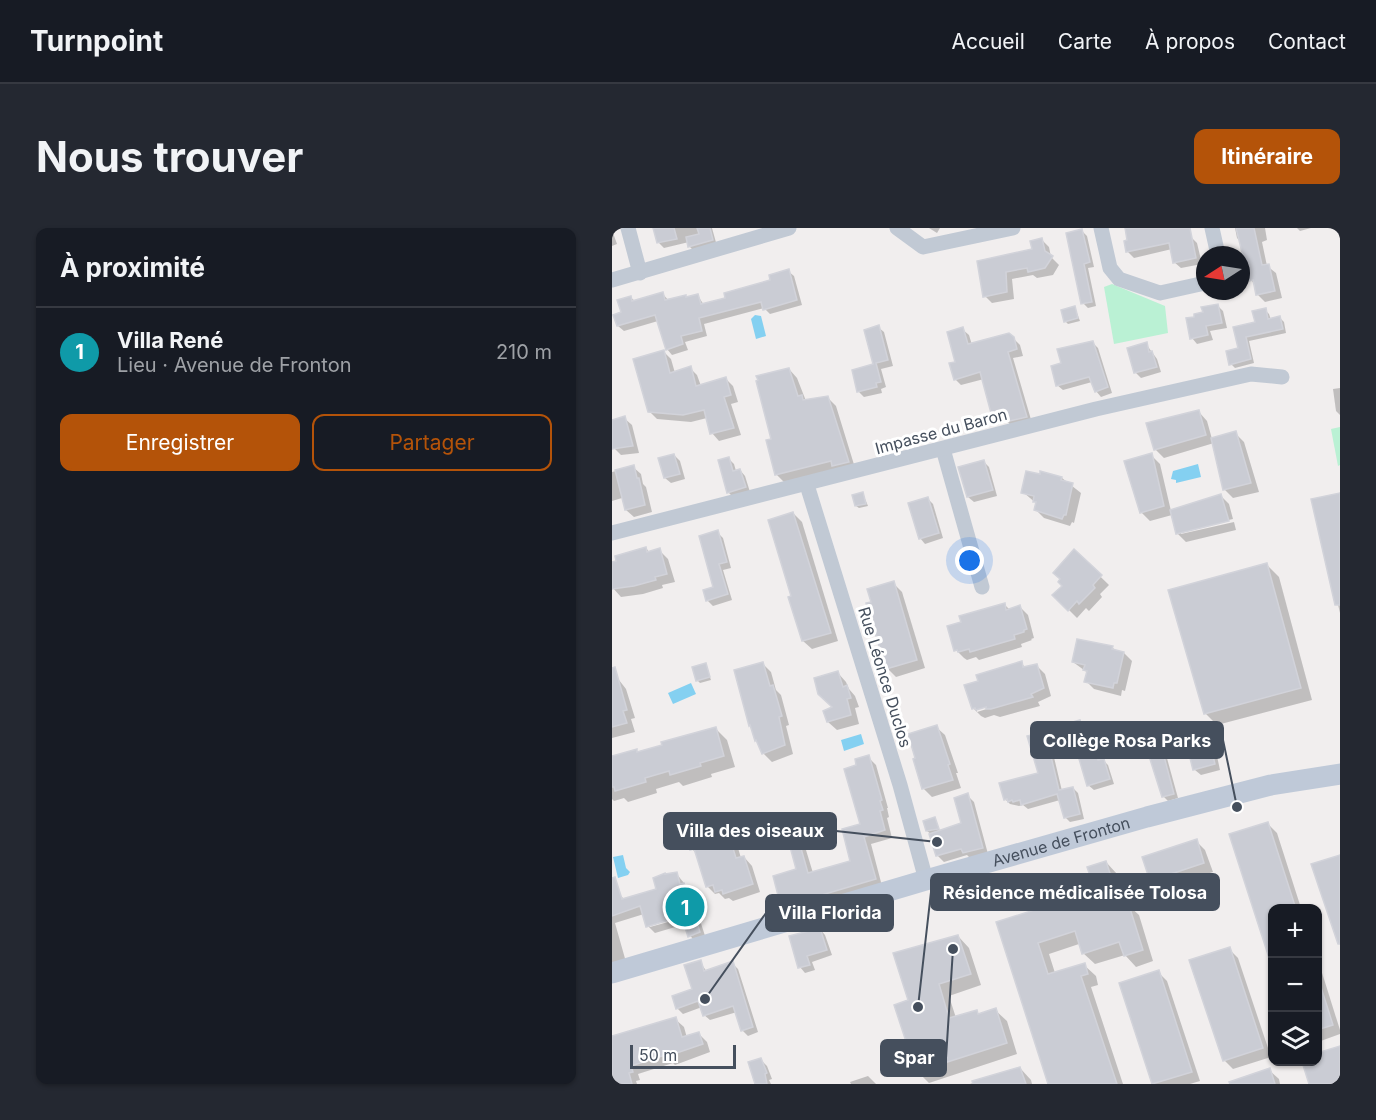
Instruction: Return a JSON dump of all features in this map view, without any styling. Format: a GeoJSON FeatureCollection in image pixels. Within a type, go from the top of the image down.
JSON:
{"type":"FeatureCollection","features":[{"type":"Feature","properties":{"kind":"street"},"geometry":{"type":"LineString","coordinates":[[628,228],[640,273]]}},
{"type":"Feature","properties":{"kind":"street"},"geometry":{"type":"LineString","coordinates":[[612,280],[789,228]]}},
{"type":"Feature","properties":{"kind":"street"},"geometry":{"type":"LineString","coordinates":[[897,228],[923,247],[1013,228]]}},
{"type":"Feature","properties":{"kind":"street"},"geometry":{"type":"LineString","coordinates":[[1101,228],[1110,268],[1119,279],[1160,293],[1196,285]]}},
{"type":"Feature","properties":{"kind":"street"},"geometry":{"type":"LineString","coordinates":[[1212,228],[1216,246]]}},
{"type":"Feature","properties":{"kind":"street","name":"Impasse du Baron"},"geometry":{"type":"LineString","coordinates":[[612,533],[1096,409],[1251,374],[1281,377]]}},
{"type":"Feature","properties":{"kind":"street"},"geometry":{"type":"LineString","coordinates":[[943,449],[982,587]]}},
{"type":"Feature","properties":{"kind":"street","name":"Rue Léonce Duclos"},"geometry":{"type":"LineString","coordinates":[[807,484],[900,785],[926,880]]}},
{"type":"Feature","properties":{"kind":"street","name":"Avenue de Fronton"},"geometry":{"type":"LineString","coordinates":[[612,973],[926,880],[1215,799],[1271,785],[1340,774]]}},
{"type":"Feature","properties":{"kind":"green space"},"geometry":{"type":"Polygon","coordinates":[[[1112,284],[1165,306],[1168,333],[1114,344],[1104,287],[1112,284]]]}},
{"type":"Feature","properties":{"kind":"green space"},"geometry":{"type":"Polygon","coordinates":[[[1340,427],[1340,465],[1338,466],[1331,429],[1340,427]]]}},
{"type":"Feature","properties":{"kind":"water"},"geometry":{"type":"Polygon","coordinates":[[[755,315],[761,316],[766,336],[756,339],[751,319],[755,315]]]}},
{"type":"Feature","properties":{"kind":"water"},"geometry":{"type":"Polygon","coordinates":[[[1198,464],[1201,477],[1176,483],[1176,480],[1171,479],[1173,471],[1198,464]]]}},
{"type":"Feature","properties":{"kind":"water"},"geometry":{"type":"Polygon","coordinates":[[[691,683],[696,694],[673,704],[668,693],[691,683]]]}},
{"type":"Feature","properties":{"kind":"water"},"geometry":{"type":"Polygon","coordinates":[[[861,734],[864,744],[844,751],[841,740],[861,734]]]}},
{"type":"Feature","properties":{"kind":"water"},"geometry":{"type":"Polygon","coordinates":[[[623,855],[626,868],[630,872],[618,878],[613,857],[623,855]]]}},
{"type":"Feature","properties":{"kind":"building"},"geometry":{"type":"Polygon","coordinates":[[[653,228],[674,228],[677,239],[657,243],[653,228]]]}},
{"type":"Feature","properties":{"kind":"building"},"geometry":{"type":"Polygon","coordinates":[[[697,228],[710,228],[713,240],[688,247],[686,237],[699,234],[697,228]]]}},
{"type":"Feature","properties":{"kind":"building"},"geometry":{"type":"Polygon","coordinates":[[[1125,228],[1190,228],[1196,258],[1173,263],[1169,243],[1126,252],[1124,241],[1127,240],[1125,228]]]}},
{"type":"Feature","properties":{"kind":"building"},"geometry":{"type":"Polygon","coordinates":[[[1236,228],[1254,228],[1262,265],[1269,264],[1275,291],[1256,295],[1253,280],[1250,281],[1250,246],[1240,246],[1236,228]]]}},
{"type":"Feature","properties":{"kind":"building"},"geometry":{"type":"Polygon","coordinates":[[[1082,229],[1090,262],[1084,264],[1092,302],[1081,304],[1066,233],[1082,229]]]}},
{"type":"Feature","properties":{"kind":"building"},"geometry":{"type":"Polygon","coordinates":[[[1042,238],[1045,251],[1053,256],[1045,268],[1028,272],[1027,268],[1006,272],[1007,292],[983,297],[977,261],[1032,249],[1030,241],[1042,238]]]}},
{"type":"Feature","properties":{"kind":"building"},"geometry":{"type":"Polygon","coordinates":[[[789,269],[797,300],[763,310],[761,302],[699,318],[702,331],[681,336],[683,344],[666,350],[655,315],[617,326],[613,315],[621,312],[617,300],[631,296],[632,301],[663,292],[665,300],[698,294],[701,304],[725,298],[724,293],[770,280],[769,275],[789,269]]]}},
{"type":"Feature","properties":{"kind":"building"},"geometry":{"type":"Polygon","coordinates":[[[1218,304],[1222,323],[1206,326],[1208,335],[1190,339],[1186,318],[1203,312],[1201,307],[1218,304]]]}},
{"type":"Feature","properties":{"kind":"building"},"geometry":{"type":"Polygon","coordinates":[[[1075,306],[1078,318],[1064,322],[1061,310],[1075,306]]]}},
{"type":"Feature","properties":{"kind":"building"},"geometry":{"type":"Polygon","coordinates":[[[1266,308],[1268,319],[1280,316],[1283,329],[1246,337],[1251,359],[1229,365],[1226,351],[1238,348],[1233,327],[1255,322],[1252,311],[1266,308]]]}},
{"type":"Feature","properties":{"kind":"building"},"geometry":{"type":"Polygon","coordinates":[[[879,325],[888,360],[876,363],[881,382],[876,383],[877,387],[857,392],[852,370],[873,364],[864,330],[879,325]]]}},
{"type":"Feature","properties":{"kind":"building"},"geometry":{"type":"Polygon","coordinates":[[[963,327],[968,344],[1009,333],[1014,337],[1017,349],[1008,352],[1027,417],[1005,422],[1002,410],[991,413],[980,372],[954,380],[949,363],[955,362],[947,332],[963,327]]]}},
{"type":"Feature","properties":{"kind":"building"},"geometry":{"type":"Polygon","coordinates":[[[1093,341],[1108,387],[1095,392],[1089,377],[1056,386],[1051,366],[1061,363],[1057,349],[1093,341]]]}},
{"type":"Feature","properties":{"kind":"building"},"geometry":{"type":"Polygon","coordinates":[[[1147,342],[1149,352],[1152,351],[1157,367],[1134,373],[1127,348],[1147,342]]]}},
{"type":"Feature","properties":{"kind":"building"},"geometry":{"type":"Polygon","coordinates":[[[664,350],[670,373],[691,366],[696,386],[726,377],[731,395],[724,397],[734,428],[710,434],[704,410],[683,415],[648,412],[633,359],[664,350]]]}},
{"type":"Feature","properties":{"kind":"building"},"geometry":{"type":"Polygon","coordinates":[[[789,368],[798,396],[802,395],[803,400],[828,396],[849,462],[832,466],[831,461],[775,475],[766,440],[771,439],[756,376],[789,368]]]}},
{"type":"Feature","properties":{"kind":"building"},"geometry":{"type":"Polygon","coordinates":[[[1199,410],[1206,435],[1154,450],[1146,423],[1199,410]]]}},
{"type":"Feature","properties":{"kind":"building"},"geometry":{"type":"Polygon","coordinates":[[[625,416],[633,446],[612,449],[612,420],[625,416]]]}},
{"type":"Feature","properties":{"kind":"building"},"geometry":{"type":"Polygon","coordinates":[[[1236,431],[1251,483],[1223,490],[1211,438],[1236,431]]]}},
{"type":"Feature","properties":{"kind":"building"},"geometry":{"type":"Polygon","coordinates":[[[1152,453],[1164,506],[1140,513],[1124,461],[1152,453]]]}},
{"type":"Feature","properties":{"kind":"building"},"geometry":{"type":"Polygon","coordinates":[[[674,454],[680,474],[664,478],[658,458],[674,454]]]}},
{"type":"Feature","properties":{"kind":"building"},"geometry":{"type":"Polygon","coordinates":[[[729,457],[733,471],[740,469],[746,487],[727,493],[718,460],[729,457]]]}},
{"type":"Feature","properties":{"kind":"building"},"geometry":{"type":"Polygon","coordinates":[[[984,460],[993,490],[967,497],[958,467],[984,460]]]}},
{"type":"Feature","properties":{"kind":"building"},"geometry":{"type":"Polygon","coordinates":[[[634,465],[645,505],[625,510],[615,470],[634,465]]]}},
{"type":"Feature","properties":{"kind":"building"},"geometry":{"type":"Polygon","coordinates":[[[1026,471],[1040,474],[1040,471],[1062,477],[1061,480],[1073,483],[1066,515],[1062,519],[1034,510],[1036,502],[1033,502],[1034,496],[1021,493],[1026,471]]]}},
{"type":"Feature","properties":{"kind":"building"},"geometry":{"type":"Polygon","coordinates":[[[863,492],[866,504],[855,506],[852,495],[863,492]]]}},
{"type":"Feature","properties":{"kind":"building"},"geometry":{"type":"Polygon","coordinates":[[[1340,493],[1340,605],[1335,605],[1311,499],[1340,493]]]}},
{"type":"Feature","properties":{"kind":"building"},"geometry":{"type":"Polygon","coordinates":[[[1221,494],[1229,521],[1176,534],[1170,510],[1221,494]]]}},
{"type":"Feature","properties":{"kind":"building"},"geometry":{"type":"Polygon","coordinates":[[[928,497],[939,533],[919,539],[908,503],[928,497]]]}},
{"type":"Feature","properties":{"kind":"building"},"geometry":{"type":"Polygon","coordinates":[[[793,512],[831,633],[802,641],[768,520],[793,512]]]}},
{"type":"Feature","properties":{"kind":"building"},"geometry":{"type":"Polygon","coordinates":[[[718,530],[727,562],[719,564],[728,594],[706,601],[703,590],[713,587],[699,536],[718,530]]]}},
{"type":"Feature","properties":{"kind":"building"},"geometry":{"type":"Polygon","coordinates":[[[646,547],[647,552],[660,548],[667,574],[655,577],[656,580],[634,586],[612,589],[612,562],[616,561],[615,556],[646,547]]]}},
{"type":"Feature","properties":{"kind":"building"},"geometry":{"type":"Polygon","coordinates":[[[1074,549],[1102,575],[1093,585],[1095,588],[1079,604],[1077,601],[1068,611],[1052,595],[1062,586],[1058,582],[1060,579],[1053,573],[1074,549]]]}},
{"type":"Feature","properties":{"kind":"building"},"geometry":{"type":"Polygon","coordinates":[[[1267,563],[1301,688],[1204,714],[1168,590],[1267,563]]]}},
{"type":"Feature","properties":{"kind":"building"},"geometry":{"type":"Polygon","coordinates":[[[894,581],[917,660],[886,669],[866,603],[871,602],[867,589],[894,581]]]}},
{"type":"Feature","properties":{"kind":"building"},"geometry":{"type":"Polygon","coordinates":[[[1005,603],[1006,610],[1020,605],[1027,629],[1024,632],[1014,635],[1015,639],[970,652],[969,649],[954,651],[947,626],[961,622],[959,616],[1005,603]]]}},
{"type":"Feature","properties":{"kind":"building"},"geometry":{"type":"Polygon","coordinates":[[[1077,639],[1113,646],[1112,649],[1124,652],[1117,683],[1114,683],[1113,688],[1084,682],[1087,671],[1083,670],[1085,665],[1072,662],[1077,639]]]}},
{"type":"Feature","properties":{"kind":"building"},"geometry":{"type":"Polygon","coordinates":[[[1022,661],[1023,667],[1037,664],[1044,688],[1031,694],[1033,697],[991,709],[986,709],[986,707],[972,709],[964,685],[978,681],[976,675],[1022,661]]]}},
{"type":"Feature","properties":{"kind":"building"},"geometry":{"type":"Polygon","coordinates":[[[763,662],[782,716],[779,717],[785,745],[762,754],[749,726],[734,670],[763,662]]]}},
{"type":"Feature","properties":{"kind":"building"},"geometry":{"type":"Polygon","coordinates":[[[706,663],[710,677],[696,681],[692,667],[706,663]]]}},
{"type":"Feature","properties":{"kind":"building"},"geometry":{"type":"Polygon","coordinates":[[[615,667],[627,710],[623,711],[627,723],[612,727],[612,668],[615,667]]]}},
{"type":"Feature","properties":{"kind":"building"},"geometry":{"type":"Polygon","coordinates":[[[838,671],[843,687],[847,685],[851,698],[847,699],[851,715],[827,722],[823,711],[832,707],[818,694],[814,678],[838,671]]]}},
{"type":"Feature","properties":{"kind":"building"},"geometry":{"type":"Polygon","coordinates":[[[1080,720],[1083,729],[1088,728],[1098,760],[1104,759],[1110,779],[1087,786],[1074,742],[1049,748],[1059,790],[1073,787],[1080,814],[1064,818],[1057,794],[1021,805],[1020,800],[1008,802],[1007,799],[1004,800],[999,783],[1038,773],[1027,736],[1069,726],[1069,723],[1080,720]]]}},
{"type":"Feature","properties":{"kind":"building"},"geometry":{"type":"Polygon","coordinates":[[[937,725],[953,780],[922,789],[908,734],[937,725]]]}},
{"type":"Feature","properties":{"kind":"building"},"geometry":{"type":"Polygon","coordinates":[[[716,727],[724,756],[670,775],[669,771],[645,778],[646,782],[615,791],[612,787],[612,756],[637,749],[637,752],[662,745],[661,742],[716,727]]]}},
{"type":"Feature","properties":{"kind":"building"},"geometry":{"type":"Polygon","coordinates":[[[1209,739],[1215,764],[1193,770],[1187,746],[1209,739]]]}},
{"type":"Feature","properties":{"kind":"building"},"geometry":{"type":"Polygon","coordinates":[[[1161,745],[1174,794],[1162,797],[1149,756],[1149,748],[1161,745]]]}},
{"type":"Feature","properties":{"kind":"building"},"geometry":{"type":"Polygon","coordinates":[[[869,755],[882,800],[880,801],[883,810],[880,811],[885,830],[864,837],[876,879],[781,907],[773,876],[796,869],[789,843],[799,841],[808,873],[850,861],[842,829],[860,824],[844,769],[856,765],[855,759],[869,755]]]}},
{"type":"Feature","properties":{"kind":"building"},"geometry":{"type":"Polygon","coordinates":[[[968,793],[983,848],[963,853],[961,849],[936,856],[929,834],[961,823],[954,798],[968,793]]]}},
{"type":"Feature","properties":{"kind":"building"},"geometry":{"type":"Polygon","coordinates":[[[935,817],[939,829],[926,831],[923,821],[935,817]]]}},
{"type":"Feature","properties":{"kind":"building"},"geometry":{"type":"Polygon","coordinates":[[[711,818],[712,822],[724,819],[736,858],[744,856],[753,884],[723,894],[722,890],[715,892],[713,885],[706,887],[694,849],[690,850],[684,831],[699,826],[698,822],[711,818]]]}},
{"type":"Feature","properties":{"kind":"building"},"geometry":{"type":"Polygon","coordinates":[[[1268,822],[1294,904],[1268,904],[1268,955],[1229,834],[1268,822]]]}},
{"type":"Feature","properties":{"kind":"building"},"geometry":{"type":"Polygon","coordinates":[[[1197,839],[1204,863],[1150,881],[1142,857],[1197,839]]]}},
{"type":"Feature","properties":{"kind":"building"},"geometry":{"type":"Polygon","coordinates":[[[1340,855],[1340,944],[1338,944],[1311,864],[1340,855]]]}},
{"type":"Feature","properties":{"kind":"building"},"geometry":{"type":"Polygon","coordinates":[[[1106,861],[1120,904],[1128,902],[1143,950],[1124,956],[1119,942],[1082,954],[1075,931],[1038,943],[1048,974],[1085,963],[1088,974],[1081,976],[1117,1084],[1048,1084],[996,922],[1056,903],[1058,908],[1097,896],[1087,867],[1106,861]]]}},
{"type":"Feature","properties":{"kind":"building"},"geometry":{"type":"Polygon","coordinates":[[[677,872],[680,884],[684,883],[700,932],[688,937],[684,924],[680,925],[679,917],[646,927],[640,906],[612,916],[612,878],[615,877],[622,899],[656,889],[653,878],[665,873],[677,872]]]}},
{"type":"Feature","properties":{"kind":"building"},"geometry":{"type":"Polygon","coordinates":[[[820,928],[827,950],[807,956],[810,965],[798,968],[789,936],[820,928]]]}},
{"type":"Feature","properties":{"kind":"building"},"geometry":{"type":"Polygon","coordinates":[[[958,935],[971,974],[939,984],[949,1018],[977,1010],[978,1014],[996,1008],[1007,1043],[916,1072],[894,1005],[908,1000],[893,953],[958,935]]]}},
{"type":"Feature","properties":{"kind":"building"},"geometry":{"type":"Polygon","coordinates":[[[1230,947],[1263,1048],[1223,1061],[1189,960],[1230,947]]]}},
{"type":"Feature","properties":{"kind":"building"},"geometry":{"type":"Polygon","coordinates":[[[701,960],[704,971],[733,961],[753,1027],[741,1031],[733,1006],[703,1016],[698,1001],[676,1009],[672,996],[692,989],[684,965],[701,960]]]}},
{"type":"Feature","properties":{"kind":"building"},"geometry":{"type":"Polygon","coordinates":[[[1159,970],[1192,1072],[1152,1084],[1119,983],[1159,970]]]}},
{"type":"Feature","properties":{"kind":"building"},"geometry":{"type":"Polygon","coordinates":[[[1322,990],[1333,1025],[1322,1028],[1322,990]]]}},
{"type":"Feature","properties":{"kind":"building"},"geometry":{"type":"Polygon","coordinates":[[[676,1017],[682,1037],[699,1032],[703,1044],[631,1066],[633,1072],[629,1073],[632,1084],[612,1084],[612,1036],[676,1017]]]}},
{"type":"Feature","properties":{"kind":"building"},"geometry":{"type":"Polygon","coordinates":[[[1340,1046],[1340,1084],[1309,1084],[1303,1066],[1322,1066],[1322,1051],[1340,1046]]]}},
{"type":"Feature","properties":{"kind":"building"},"geometry":{"type":"Polygon","coordinates":[[[761,1058],[767,1073],[765,1074],[767,1084],[755,1084],[748,1062],[761,1058]]]}},
{"type":"Feature","properties":{"kind":"building"},"geometry":{"type":"Polygon","coordinates":[[[1020,1067],[1026,1084],[973,1084],[972,1081],[1020,1067]]]}},
{"type":"Feature","properties":{"kind":"building"},"geometry":{"type":"Polygon","coordinates":[[[1270,1068],[1275,1084],[1230,1084],[1229,1082],[1270,1068]]]}},
{"type":"Feature","properties":{"kind":"place","name":"Collège Rosa Parks"},"geometry":{"type":"Point","coordinates":[1237,807]}},
{"type":"Feature","properties":{"kind":"place","name":"Villa des oiseaux"},"geometry":{"type":"Point","coordinates":[937,842]}},
{"type":"Feature","properties":{"kind":"place","name":"Villa René"},"geometry":{"type":"Point","coordinates":[685,907]}},
{"type":"Feature","properties":{"kind":"place","name":"Spar"},"geometry":{"type":"Point","coordinates":[953,949]}},
{"type":"Feature","properties":{"kind":"place","name":"Villa Florida"},"geometry":{"type":"Point","coordinates":[705,999]}},
{"type":"Feature","properties":{"kind":"place","name":"Résidence médicalisée Tolosa"},"geometry":{"type":"Point","coordinates":[918,1007]}}]}
